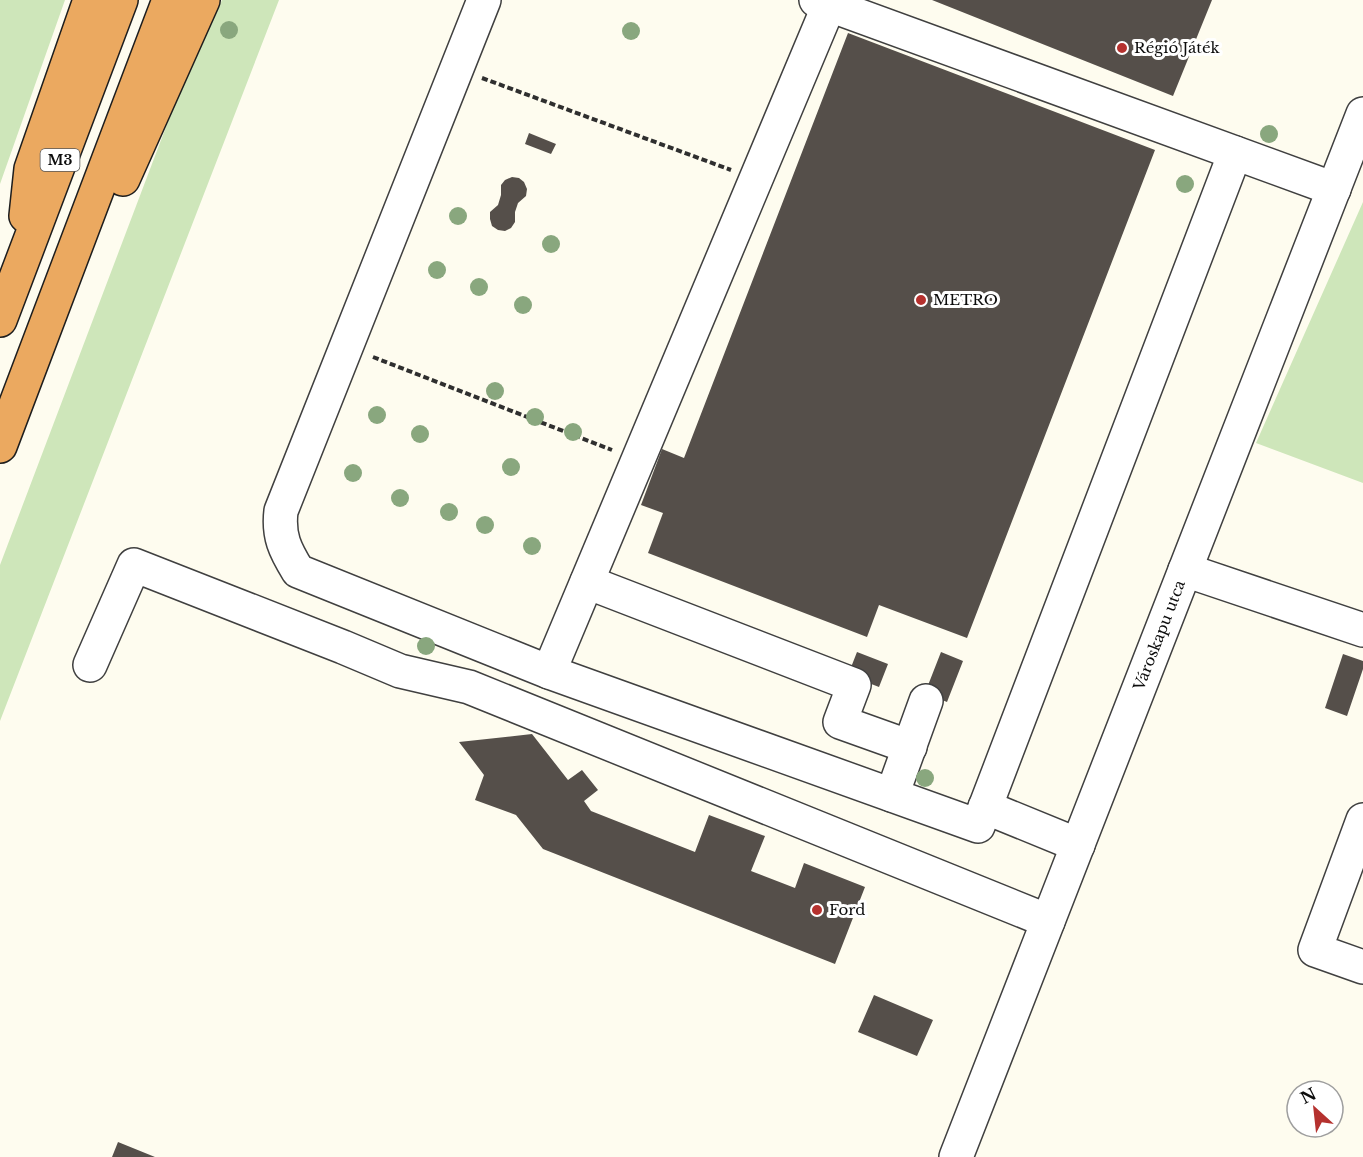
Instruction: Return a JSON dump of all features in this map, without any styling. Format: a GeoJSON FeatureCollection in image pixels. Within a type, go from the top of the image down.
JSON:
{"type":"FeatureCollection","features":[{"type":"Feature","properties":{"kind":"highway"},"geometry":{"type":"LineString","coordinates":[[21,262],[31,170],[90,0]]}},
{"type":"Feature","properties":{"kind":"highway","name":"M3"},"geometry":{"type":"LineString","coordinates":[[0,320],[121,0]]}},
{"type":"Feature","properties":{"kind":"highway"},"geometry":{"type":"LineString","coordinates":[[0,447],[169,0]]}},
{"type":"Feature","properties":{"kind":"highway"},"geometry":{"type":"LineString","coordinates":[[51,309],[106,216],[202,0]]}},
{"type":"Feature","properties":{"kind":"street"},"geometry":{"type":"LineString","coordinates":[[484,0],[280,511],[279,528],[284,544],[298,571],[549,672],[978,826],[1235,153]]}},
{"type":"Feature","properties":{"kind":"street"},"geometry":{"type":"LineString","coordinates":[[549,672],[756,180],[822,2],[1334,189]]}},
{"type":"Feature","properties":{"kind":"street","name":"Városkapu utca"},"geometry":{"type":"LineString","coordinates":[[956,1157],[1363,114]]}},
{"type":"Feature","properties":{"kind":"street"},"geometry":{"type":"LineString","coordinates":[[90,665],[134,565],[400,671],[469,687],[1048,921]]}},
{"type":"Feature","properties":{"kind":"street"},"geometry":{"type":"LineString","coordinates":[[1185,570],[1363,630]]}},
{"type":"Feature","properties":{"kind":"street"},"geometry":{"type":"LineString","coordinates":[[587,582],[854,685],[840,722],[910,747]]}},
{"type":"Feature","properties":{"kind":"street"},"geometry":{"type":"LineString","coordinates":[[892,795],[926,701]]}},
{"type":"Feature","properties":{"kind":"street"},"geometry":{"type":"LineString","coordinates":[[985,807],[1078,845]]}},
{"type":"Feature","properties":{"kind":"street"},"geometry":{"type":"LineString","coordinates":[[1363,819],[1315,950],[1363,967]]}},
{"type":"Feature","properties":{"kind":"path"},"geometry":{"type":"LineString","coordinates":[[477,76],[756,180]]}},
{"type":"Feature","properties":{"kind":"path"},"geometry":{"type":"LineString","coordinates":[[364,354],[638,460]]}},
{"type":"Feature","properties":{"kind":"green space"},"geometry":{"type":"Polygon","coordinates":[[[0,0],[65,0],[0,184],[0,0]]]}},
{"type":"Feature","properties":{"kind":"green space"},"geometry":{"type":"Polygon","coordinates":[[[222,0],[279,0],[0,721],[0,565],[180,90],[222,0]]]}},
{"type":"Feature","properties":{"kind":"green space"},"geometry":{"type":"Polygon","coordinates":[[[1363,202],[1363,483],[1256,443],[1363,202]]]}},
{"type":"Feature","properties":{"kind":"building","name":"Régió Játék"},"geometry":{"type":"Polygon","coordinates":[[[932,0],[1212,0],[1173,96],[932,0]]]}},
{"type":"Feature","properties":{"kind":"building","name":"METRO"},"geometry":{"type":"Polygon","coordinates":[[[848,33],[1155,150],[967,638],[879,605],[867,637],[648,553],[663,513],[641,505],[662,449],[684,458],[848,33]]]}},
{"type":"Feature","properties":{"kind":"building"},"geometry":{"type":"Polygon","coordinates":[[[529,133],[556,144],[551,154],[525,144],[529,133]]]}},
{"type":"Feature","properties":{"kind":"building"},"geometry":{"type":"Polygon","coordinates":[[[512,177],[524,182],[527,189],[526,196],[518,203],[515,222],[511,228],[505,231],[498,230],[492,226],[490,212],[498,205],[501,185],[512,177]]]}},
{"type":"Feature","properties":{"kind":"building"},"geometry":{"type":"Polygon","coordinates":[[[857,652],[888,664],[879,687],[848,675],[857,652]]]}},
{"type":"Feature","properties":{"kind":"building"},"geometry":{"type":"Polygon","coordinates":[[[941,652],[963,661],[947,702],[925,693],[941,652]]]}},
{"type":"Feature","properties":{"kind":"building"},"geometry":{"type":"Polygon","coordinates":[[[1343,654],[1363,661],[1363,669],[1347,716],[1325,708],[1343,654]]]}},
{"type":"Feature","properties":{"kind":"building"},"geometry":{"type":"Polygon","coordinates":[[[532,734],[568,780],[582,770],[598,790],[584,801],[591,811],[695,852],[709,815],[765,836],[751,871],[795,888],[804,863],[865,887],[835,964],[543,849],[516,815],[475,800],[484,775],[459,742],[532,734]]]}},
{"type":"Feature","properties":{"kind":"building"},"geometry":{"type":"Polygon","coordinates":[[[874,995],[933,1020],[917,1056],[858,1032],[874,995]]]}},
{"type":"Feature","properties":{"kind":"building"},"geometry":{"type":"Polygon","coordinates":[[[118,1142],[155,1157],[112,1157],[118,1142]]]}},
{"type":"Feature","properties":{"kind":"place","name":"Régió Játék"},"geometry":{"type":"Point","coordinates":[1122,48]}},
{"type":"Feature","properties":{"kind":"place","name":"METRO"},"geometry":{"type":"Point","coordinates":[921,300]}},
{"type":"Feature","properties":{"kind":"place","name":"Ford"},"geometry":{"type":"Point","coordinates":[817,910]}}]}
